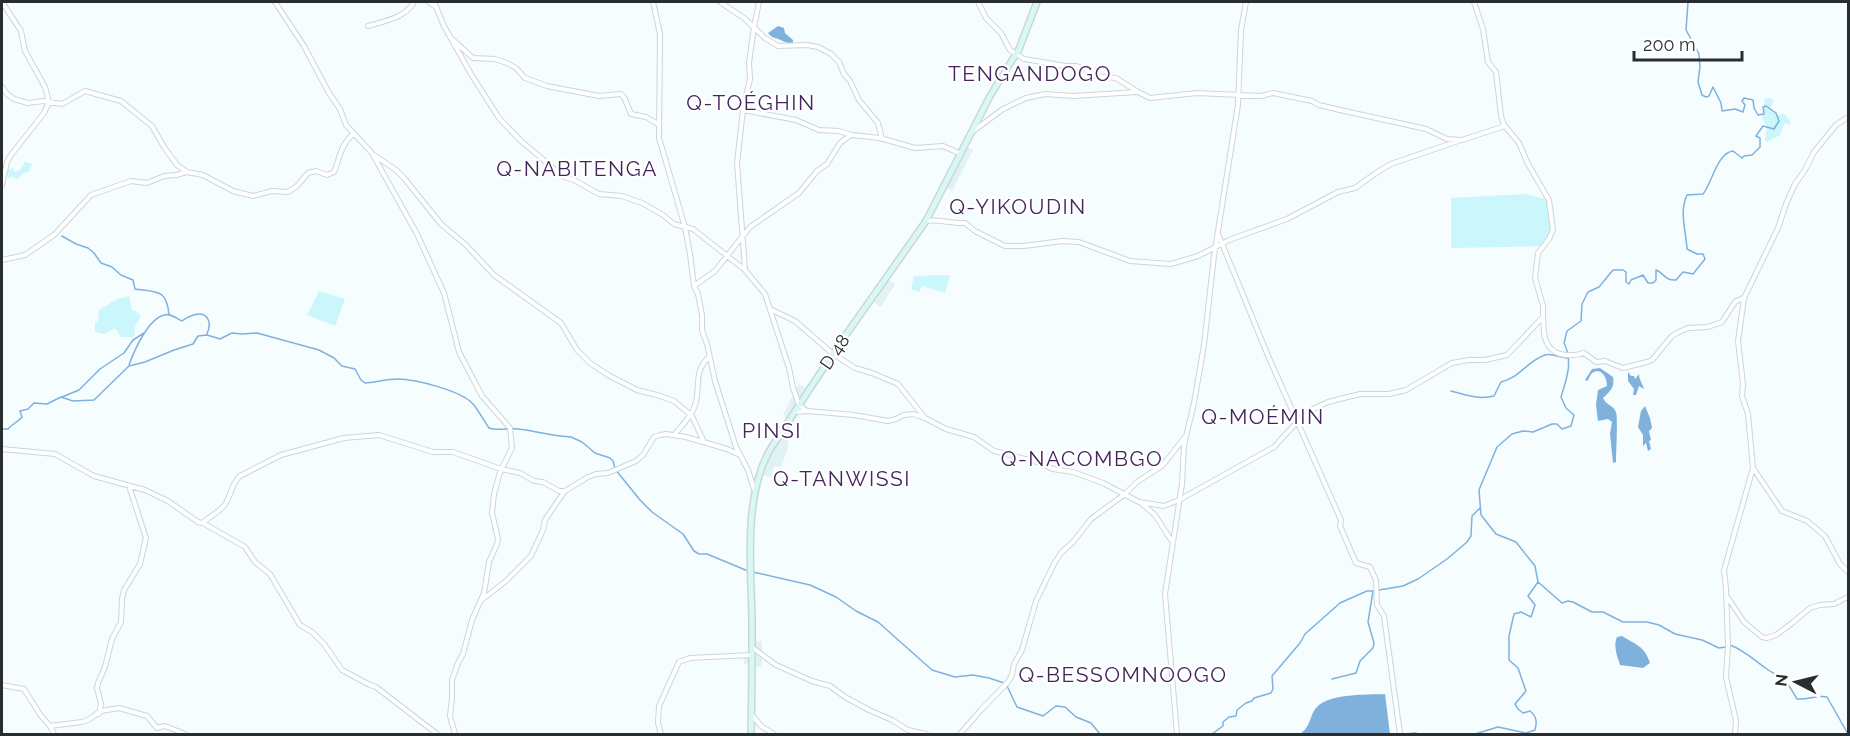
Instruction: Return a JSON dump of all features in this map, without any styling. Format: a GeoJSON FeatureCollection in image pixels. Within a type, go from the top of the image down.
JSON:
{"type":"FeatureCollection","features":[{"type":"Feature","properties":{"kind":"street"},"geometry":{"type":"LineString","coordinates":[[2,2],[21,31],[26,51],[45,87],[49,103],[44,113],[6,162],[2,185]]}},
{"type":"Feature","properties":{"kind":"street"},"geometry":{"type":"LineString","coordinates":[[275,2],[304,46],[340,109],[346,125],[372,153],[404,178],[441,224],[466,245],[494,275],[561,323],[577,350],[590,363],[637,390],[657,394],[674,401],[691,415],[704,443]]}},
{"type":"Feature","properties":{"kind":"street"},"geometry":{"type":"LineString","coordinates":[[368,26],[404,14],[414,2]]}},
{"type":"Feature","properties":{"kind":"street"},"geometry":{"type":"LineString","coordinates":[[429,2],[436,8]]}},
{"type":"Feature","properties":{"kind":"street"},"geometry":{"type":"LineString","coordinates":[[434,2],[471,74],[499,118],[521,141],[564,177],[599,194],[622,196],[642,203],[674,224],[693,229],[745,270],[762,291],[800,405],[807,411]]}},
{"type":"Feature","properties":{"kind":"street"},"geometry":{"type":"LineString","coordinates":[[653,2],[660,34],[659,138],[685,227],[694,286],[702,315],[702,330],[725,414],[752,480],[755,495]]}},
{"type":"Feature","properties":{"kind":"street"},"geometry":{"type":"LineString","coordinates":[[720,2],[778,46],[807,45],[818,47],[831,54],[839,62],[859,100],[878,123],[882,139]]}},
{"type":"Feature","properties":{"kind":"street"},"geometry":{"type":"LineString","coordinates":[[745,270],[737,163],[759,2]]}},
{"type":"Feature","properties":{"kind":"street"},"geometry":{"type":"LineString","coordinates":[[978,2],[986,18],[1001,33],[1010,50],[1024,59],[1076,66],[1095,76],[1116,78],[1149,98],[1197,93],[1261,96],[1273,93],[1426,129],[1447,138],[1462,140]]}},
{"type":"Feature","properties":{"kind":"street","name":"D 48"},"geometry":{"type":"LineString","coordinates":[[751,735],[752,511],[763,464],[833,354],[926,221],[990,96],[1016,54],[1037,2]]}},
{"type":"Feature","properties":{"kind":"street"},"geometry":{"type":"LineString","coordinates":[[1177,735],[1165,594],[1182,484],[1184,445],[1204,345],[1215,248],[1233,140],[1239,95],[1241,30],[1246,2]]}},
{"type":"Feature","properties":{"kind":"street"},"geometry":{"type":"LineString","coordinates":[[1474,2],[1483,29],[1488,62],[1496,72],[1501,116],[1505,126],[1519,143],[1528,164],[1549,200],[1553,230],[1538,253],[1535,278],[1543,306],[1545,341],[1554,351],[1570,356],[1584,353],[1596,362],[1627,368],[1652,360],[1672,336],[1679,332],[1688,328],[1708,327],[1722,322],[1735,302],[1744,298]]}},
{"type":"Feature","properties":{"kind":"street"},"geometry":{"type":"LineString","coordinates":[[450,36],[473,58],[495,59],[507,63],[516,68],[525,78],[547,86],[599,96],[621,94],[631,114],[659,124]]}},
{"type":"Feature","properties":{"kind":"street"},"geometry":{"type":"LineString","coordinates":[[2,87],[7,94],[22,102],[43,101],[63,104],[85,92],[121,101],[152,126],[177,165],[187,172],[204,176],[233,191],[253,196],[272,191],[288,192],[297,186],[308,173],[316,171],[327,175],[334,172],[342,147],[354,133]]}},
{"type":"Feature","properties":{"kind":"street"},"geometry":{"type":"LineString","coordinates":[[971,133],[1003,109],[1026,98],[1045,94],[1073,96],[1138,92]]}},
{"type":"Feature","properties":{"kind":"street"},"geometry":{"type":"LineString","coordinates":[[743,110],[796,120],[819,130],[839,131],[882,139],[915,148],[943,146],[961,154]]}},
{"type":"Feature","properties":{"kind":"street"},"geometry":{"type":"LineString","coordinates":[[1735,735],[1736,721],[1726,677],[1728,646],[1724,570],[1753,468],[1738,341],[1744,298],[1778,228],[1795,184],[1814,152],[1836,125],[1848,117]]}},
{"type":"Feature","properties":{"kind":"street"},"geometry":{"type":"LineString","coordinates":[[926,221],[965,223],[975,231],[1005,246],[1062,241],[1079,242],[1130,261],[1171,264],[1198,256],[1222,244],[1287,219],[1338,192],[1356,188],[1391,164],[1445,144],[1505,126]]}},
{"type":"Feature","properties":{"kind":"street"},"geometry":{"type":"LineString","coordinates":[[694,286],[715,271],[750,227],[799,193],[817,171],[827,164],[840,143],[852,135]]}},
{"type":"Feature","properties":{"kind":"street"},"geometry":{"type":"LineString","coordinates":[[372,153],[417,234],[444,293],[459,352],[482,396],[510,428],[512,448],[501,469],[494,494],[492,513],[497,544],[489,562],[482,600],[472,620],[463,654],[452,680],[450,716],[455,735]]}},
{"type":"Feature","properties":{"kind":"street"},"geometry":{"type":"LineString","coordinates":[[2,260],[25,255],[54,235],[91,195],[131,181],[147,183],[164,176],[176,176],[187,172]]}},
{"type":"Feature","properties":{"kind":"street"},"geometry":{"type":"LineString","coordinates":[[1218,233],[1261,339],[1341,520],[1340,526],[1356,564],[1370,567],[1376,580],[1377,605],[1384,616],[1400,735]]}},
{"type":"Feature","properties":{"kind":"street"},"geometry":{"type":"LineString","coordinates":[[769,309],[795,321],[833,354],[855,368],[898,384],[925,418]]}},
{"type":"Feature","properties":{"kind":"street"},"geometry":{"type":"LineString","coordinates":[[1139,502],[1164,506],[1179,500],[1274,447],[1311,410],[1328,402],[1360,394],[1389,394],[1406,390],[1452,363],[1507,355],[1543,317]]}},
{"type":"Feature","properties":{"kind":"street"},"geometry":{"type":"LineString","coordinates":[[675,435],[691,415],[696,403],[701,364],[710,356]]}},
{"type":"Feature","properties":{"kind":"street"},"geometry":{"type":"LineString","coordinates":[[795,412],[854,415],[888,421],[913,414],[925,418],[946,429],[974,437],[994,451],[1037,462],[1053,469],[1073,472],[1125,494],[1155,515],[1172,541]]}},
{"type":"Feature","properties":{"kind":"street"},"geometry":{"type":"LineString","coordinates":[[482,600],[506,581],[531,556],[545,520],[565,491],[588,477],[608,473],[636,461],[643,455],[654,437],[666,434],[675,435],[727,449],[740,455]]}},
{"type":"Feature","properties":{"kind":"street"},"geometry":{"type":"LineString","coordinates":[[960,735],[1012,675],[1036,601],[1054,564],[1091,519],[1125,494],[1137,482],[1163,465],[1187,434]]}},
{"type":"Feature","properties":{"kind":"street"},"geometry":{"type":"LineString","coordinates":[[203,523],[223,507],[240,476],[282,455],[344,438],[379,435],[433,452],[453,452],[501,469],[520,473],[559,491],[565,491]]}},
{"type":"Feature","properties":{"kind":"street"},"geometry":{"type":"LineString","coordinates":[[2,449],[55,454],[94,476],[145,490],[168,501],[198,522],[245,547],[255,562],[270,574],[300,625],[312,632],[324,644],[342,670],[376,687],[437,735]]}},
{"type":"Feature","properties":{"kind":"street"},"geometry":{"type":"LineString","coordinates":[[1753,468],[1782,511],[1807,521],[1825,536],[1840,564],[1848,572]]}},
{"type":"Feature","properties":{"kind":"street"},"geometry":{"type":"LineString","coordinates":[[99,714],[101,704],[98,683],[105,667],[112,639],[121,622],[124,590],[140,564],[146,543],[129,486]]}},
{"type":"Feature","properties":{"kind":"street"},"geometry":{"type":"LineString","coordinates":[[1726,596],[1744,622],[1762,638],[1776,634],[1810,608],[1834,604],[1848,597]]}},
{"type":"Feature","properties":{"kind":"street"},"geometry":{"type":"LineString","coordinates":[[752,648],[776,665],[812,681],[830,686],[845,697],[908,730],[926,735]]}},
{"type":"Feature","properties":{"kind":"street"},"geometry":{"type":"LineString","coordinates":[[661,735],[658,723],[661,697],[679,662],[690,658],[752,655]]}},
{"type":"Feature","properties":{"kind":"street"},"geometry":{"type":"LineString","coordinates":[[2,684],[24,689],[54,735]]}},
{"type":"Feature","properties":{"kind":"street"},"geometry":{"type":"LineString","coordinates":[[50,726],[82,722],[102,711],[119,708],[147,716],[157,728],[165,726],[185,735]]}},
{"type":"Feature","properties":{"kind":"street"},"geometry":{"type":"LineString","coordinates":[[752,714],[761,726],[774,735]]}},
{"type":"Feature","properties":{"kind":"shaded area"},"geometry":{"type":"Polygon","coordinates":[[[1765,98],[1774,100],[1770,109],[1778,116],[1783,113],[1790,120],[1790,125],[1784,123],[1780,135],[1767,142],[1765,140],[1767,126],[1762,119],[1765,98]]]}},
{"type":"Feature","properties":{"kind":"shaded area"},"geometry":{"type":"Polygon","coordinates":[[[964,146],[973,150],[952,191],[944,187],[964,146]]]}},
{"type":"Feature","properties":{"kind":"shaded area"},"geometry":{"type":"Polygon","coordinates":[[[25,162],[32,164],[29,172],[17,179],[8,178],[6,171],[13,168],[14,172],[20,170],[25,162]]]}},
{"type":"Feature","properties":{"kind":"shaded area"},"geometry":{"type":"Polygon","coordinates":[[[1526,194],[1549,200],[1553,230],[1544,246],[1451,248],[1451,198],[1526,194]]]}},
{"type":"Feature","properties":{"kind":"shaded area"},"geometry":{"type":"Polygon","coordinates":[[[950,275],[945,293],[922,286],[919,292],[911,289],[914,276],[950,275]]]}},
{"type":"Feature","properties":{"kind":"shaded area"},"geometry":{"type":"Polygon","coordinates":[[[887,279],[895,284],[881,307],[871,300],[887,279]]]}},
{"type":"Feature","properties":{"kind":"shaded area"},"geometry":{"type":"Polygon","coordinates":[[[319,291],[345,299],[335,326],[307,315],[319,291]]]}},
{"type":"Feature","properties":{"kind":"shaded area"},"geometry":{"type":"Polygon","coordinates":[[[129,296],[132,310],[141,316],[135,326],[133,337],[121,337],[115,328],[105,334],[95,332],[99,310],[117,299],[129,296]]]}},
{"type":"Feature","properties":{"kind":"shaded area"},"geometry":{"type":"Polygon","coordinates":[[[799,384],[809,390],[790,419],[783,415],[799,384]]]}},
{"type":"Feature","properties":{"kind":"shaded area"},"geometry":{"type":"Polygon","coordinates":[[[786,425],[791,428],[787,451],[781,467],[774,466],[771,477],[760,474],[763,464],[786,425]]]}},
{"type":"Feature","properties":{"kind":"shaded area"},"geometry":{"type":"Polygon","coordinates":[[[752,641],[762,641],[762,667],[744,664],[744,656],[752,655],[752,641]]]}},
{"type":"Feature","properties":{"kind":"water"},"geometry":{"type":"Polygon","coordinates":[[[778,26],[784,28],[793,43],[786,43],[768,33],[778,26]]]}},
{"type":"Feature","properties":{"kind":"water"},"geometry":{"type":"Polygon","coordinates":[[[1600,368],[1613,377],[1613,387],[1603,398],[1617,415],[1616,462],[1613,463],[1610,434],[1612,422],[1608,419],[1598,421],[1596,405],[1598,390],[1607,386],[1606,380],[1599,371],[1592,373],[1587,381],[1585,380],[1592,369],[1600,368]]]}},
{"type":"Feature","properties":{"kind":"water"},"geometry":{"type":"Polygon","coordinates":[[[1628,372],[1635,379],[1639,374],[1644,389],[1639,386],[1636,395],[1633,395],[1634,389],[1628,381],[1628,372]]]}},
{"type":"Feature","properties":{"kind":"water"},"geometry":{"type":"Polygon","coordinates":[[[1645,406],[1652,428],[1649,431],[1651,449],[1648,451],[1646,443],[1643,446],[1643,435],[1638,427],[1641,411],[1645,406]]]}},
{"type":"Feature","properties":{"kind":"water"},"geometry":{"type":"Polygon","coordinates":[[[1622,636],[1642,649],[1650,663],[1643,668],[1620,665],[1615,644],[1617,637],[1622,636]]]}},
{"type":"Feature","properties":{"kind":"water"},"geometry":{"type":"Polygon","coordinates":[[[1385,694],[1390,734],[1300,734],[1307,728],[1314,710],[1323,702],[1339,697],[1385,694]]]}},
{"type":"Feature","properties":{"kind":"waterway"},"geometry":{"type":"LineString","coordinates":[[1475,734],[1498,727],[1526,733],[1535,730],[1536,724],[1530,711],[1523,713],[1515,704],[1526,691],[1518,668],[1509,660],[1509,636],[1514,614],[1521,612],[1531,617],[1535,605],[1528,596],[1538,582],[1535,566],[1516,542],[1496,534],[1481,515],[1479,490],[1497,447],[1512,434],[1523,431],[1533,432],[1552,424],[1557,424],[1562,429],[1571,426],[1574,415],[1566,408],[1561,397],[1569,363],[1564,343],[1567,331],[1581,321],[1582,304],[1588,292],[1599,287],[1613,270],[1626,272],[1626,282],[1629,284],[1631,280],[1643,275],[1648,283],[1653,283],[1656,280],[1656,270],[1672,280],[1676,280],[1683,272],[1693,274],[1705,259],[1703,254],[1687,249],[1683,215],[1687,195],[1703,194],[1719,163],[1727,153],[1733,151],[1742,158],[1752,155],[1760,147],[1760,138],[1756,136],[1763,126],[1774,129],[1779,121],[1776,113],[1766,106],[1763,107],[1764,114],[1758,115],[1753,100],[1744,98],[1743,112],[1735,109],[1722,111],[1721,103],[1713,87],[1709,96],[1702,95],[1698,82],[1699,54],[1686,30],[1688,2]]}},
{"type":"Feature","properties":{"kind":"waterway"},"geometry":{"type":"LineString","coordinates":[[62,236],[88,248],[101,263],[133,280],[135,289],[160,293],[166,300],[169,315]]}},
{"type":"Feature","properties":{"kind":"waterway"},"geometry":{"type":"LineString","coordinates":[[129,365],[147,329],[164,315],[171,315],[182,321],[196,314],[204,315],[209,321],[207,334]]}},
{"type":"Feature","properties":{"kind":"waterway"},"geometry":{"type":"LineString","coordinates":[[62,397],[79,390],[100,369],[124,353],[133,340],[144,333]]}},
{"type":"Feature","properties":{"kind":"waterway"},"geometry":{"type":"LineString","coordinates":[[2,429],[8,429],[22,417],[20,411],[28,409],[34,403],[47,404],[61,397],[73,401],[94,400],[129,366],[193,344],[198,336],[207,335],[220,339],[232,333],[257,333],[319,350],[334,358],[342,366],[355,369],[365,383],[394,379],[426,383],[449,390],[473,404],[489,428],[525,430],[571,437],[582,442],[595,453],[610,458],[615,469],[640,500],[652,512],[683,534],[694,551],[748,571]]}},
{"type":"Feature","properties":{"kind":"waterway"},"geometry":{"type":"LineString","coordinates":[[1451,391],[1478,397],[1494,396],[1501,382],[1514,377],[1533,361],[1545,355],[1568,358]]}},
{"type":"Feature","properties":{"kind":"waterway"},"geometry":{"type":"LineString","coordinates":[[1379,590],[1403,586],[1418,579],[1447,559],[1471,536],[1472,516],[1480,508]]}},
{"type":"Feature","properties":{"kind":"waterway"},"geometry":{"type":"LineString","coordinates":[[753,572],[810,585],[836,597],[856,611],[878,622],[932,670],[955,677],[973,675],[1004,683]]}},
{"type":"Feature","properties":{"kind":"waterway"},"geometry":{"type":"LineString","coordinates":[[1538,582],[1562,603],[1573,602],[1592,612],[1603,612],[1623,622],[1647,622],[1659,625],[1675,634],[1702,640],[1719,648],[1726,647]]}},
{"type":"Feature","properties":{"kind":"waterway"},"geometry":{"type":"LineString","coordinates":[[1212,734],[1223,726],[1223,722],[1229,717],[1236,716],[1237,710],[1246,703],[1271,693],[1272,676],[1305,634],[1340,603],[1367,591],[1374,591]]}},
{"type":"Feature","properties":{"kind":"waterway"},"geometry":{"type":"LineString","coordinates":[[1332,679],[1356,673],[1360,661],[1373,648],[1374,643],[1368,622],[1373,591]]}},
{"type":"Feature","properties":{"kind":"waterway"},"geometry":{"type":"LineString","coordinates":[[1730,645],[1783,679],[1797,699],[1827,697],[1848,734]]}},
{"type":"Feature","properties":{"kind":"waterway"},"geometry":{"type":"LineString","coordinates":[[1007,686],[1017,707],[1043,716],[1056,706],[1065,707],[1076,717],[1091,723],[1100,734]]}},
{"type":"Feature","properties":{"kind":"waterway"},"geometry":{"type":"LineString","coordinates":[[1405,734],[1417,734]]}},
{"type":"Feature","properties":{"kind":"district","name":"TENGANDOGO"},"geometry":{"type":"Point","coordinates":[1030,74]}},
{"type":"Feature","properties":{"kind":"district","name":"Q-TOÉGHIN"},"geometry":{"type":"Point","coordinates":[751,103]}},
{"type":"Feature","properties":{"kind":"district","name":"Q-NABITENGA"},"geometry":{"type":"Point","coordinates":[577,169]}},
{"type":"Feature","properties":{"kind":"district","name":"Q-YIKOUDIN"},"geometry":{"type":"Point","coordinates":[1018,207]}},
{"type":"Feature","properties":{"kind":"district","name":"Q-MOÉMIN"},"geometry":{"type":"Point","coordinates":[1263,417]}},
{"type":"Feature","properties":{"kind":"district","name":"PINSI"},"geometry":{"type":"Point","coordinates":[772,431]}},
{"type":"Feature","properties":{"kind":"district","name":"Q-NACOMBGO"},"geometry":{"type":"Point","coordinates":[1082,459]}},
{"type":"Feature","properties":{"kind":"district","name":"Q-TANWISSI"},"geometry":{"type":"Point","coordinates":[842,479]}},
{"type":"Feature","properties":{"kind":"district","name":"Q-BESSOMNOOGO"},"geometry":{"type":"Point","coordinates":[1123,675]}}]}
